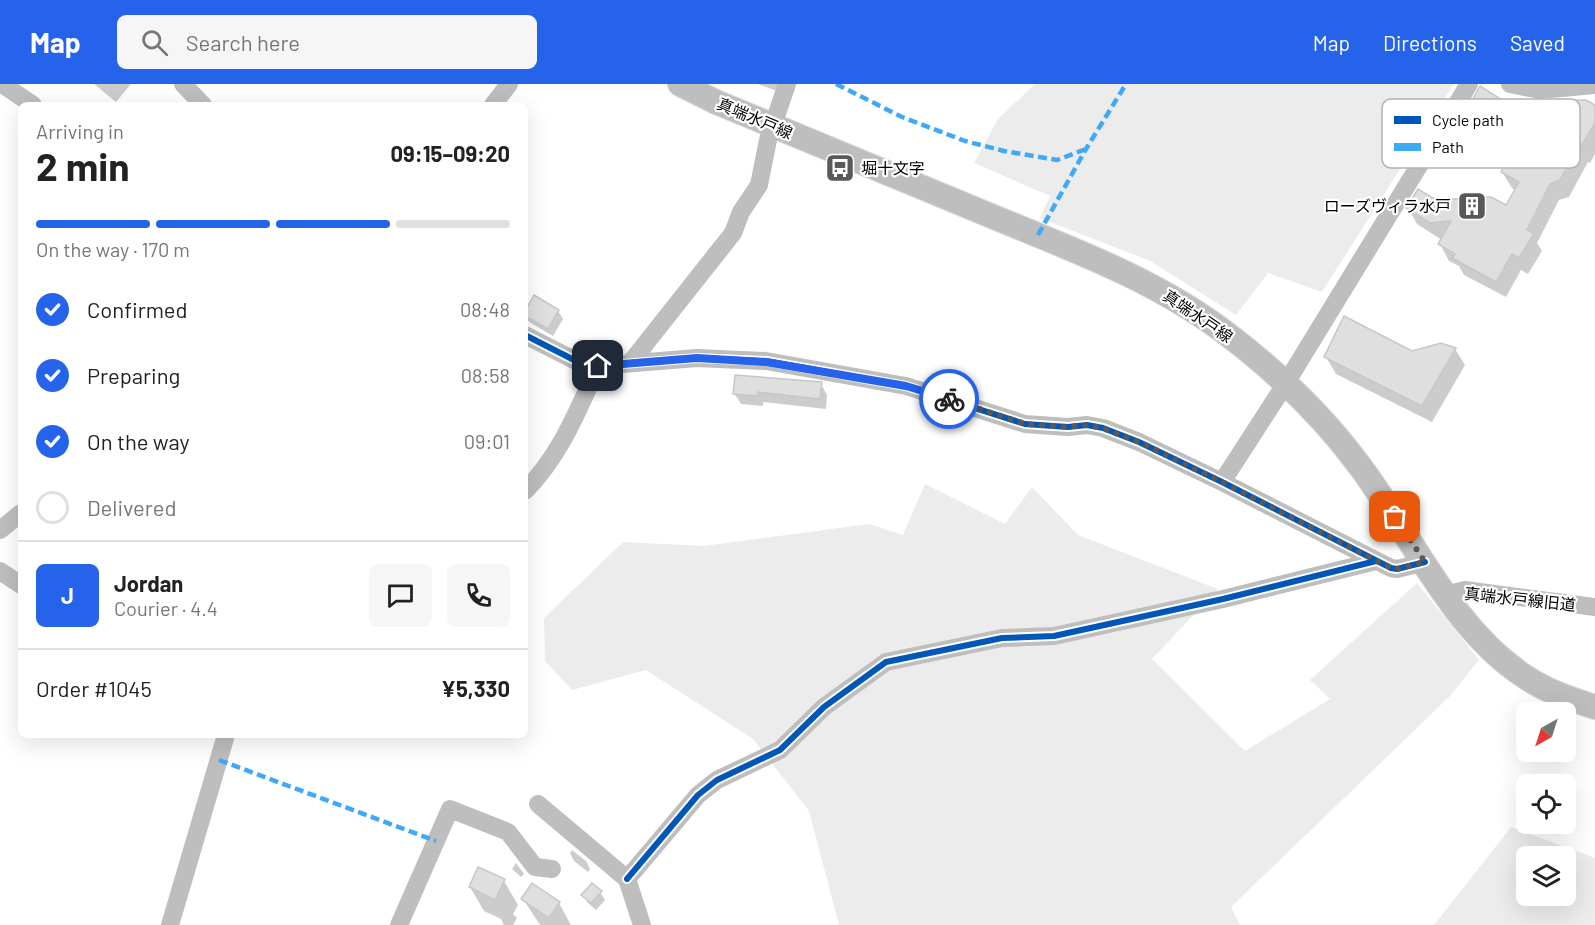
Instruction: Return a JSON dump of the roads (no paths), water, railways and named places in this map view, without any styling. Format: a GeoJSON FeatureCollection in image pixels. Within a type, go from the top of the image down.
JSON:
{"type":"FeatureCollection","features":[{"type":"Feature","properties":{"kind":"main road","name":"真端水戸線"},"geometry":{"type":"LineString","coordinates":[[680,84],[716,102],[1120,269],[1198,314],[1256,357],[1286,383],[1320,418],[1359,464],[1445,595],[1470,628],[1504,662],[1557,694],[1595,707]]}},
{"type":"Feature","properties":{"kind":"street"},"geometry":{"type":"LineString","coordinates":[[2,84],[29,102]]}},
{"type":"Feature","properties":{"kind":"street"},"geometry":{"type":"LineString","coordinates":[[183,84],[200,102]]}},
{"type":"Feature","properties":{"kind":"street"},"geometry":{"type":"LineString","coordinates":[[495,102],[509,84]]}},
{"type":"Feature","properties":{"kind":"street"},"geometry":{"type":"LineString","coordinates":[[631,362],[733,233],[741,212],[759,185],[768,140],[787,84]]}},
{"type":"Feature","properties":{"kind":"street"},"geometry":{"type":"LineString","coordinates":[[1459,99],[1468,84]]}},
{"type":"Feature","properties":{"kind":"street"},"geometry":{"type":"LineString","coordinates":[[1510,84],[1540,90],[1595,85]]}},
{"type":"Feature","properties":{"kind":"street"},"geometry":{"type":"LineString","coordinates":[[1222,482],[1286,383],[1417,168]]}},
{"type":"Feature","properties":{"kind":"street"},"geometry":{"type":"LineString","coordinates":[[528,337],[576,361],[598,366],[697,358],[766,362],[906,386],[1025,424],[1068,427],[1087,425],[1102,428],[1139,442],[1222,482],[1391,568],[1397,569],[1425,562]]}},
{"type":"Feature","properties":{"kind":"street"},"geometry":{"type":"LineString","coordinates":[[528,488],[558,450],[598,366]]}},
{"type":"Feature","properties":{"kind":"street"},"geometry":{"type":"LineString","coordinates":[[0,530],[18,515]]}},
{"type":"Feature","properties":{"kind":"street"},"geometry":{"type":"LineString","coordinates":[[627,879],[698,795],[717,780],[780,750],[824,707],[886,662],[1002,639],[1054,636],[1223,599],[1376,561]]}},
{"type":"Feature","properties":{"kind":"street"},"geometry":{"type":"LineString","coordinates":[[0,571],[18,583]]}},
{"type":"Feature","properties":{"kind":"street","name":"真端水戸線旧道"},"geometry":{"type":"LineString","coordinates":[[1445,595],[1466,590],[1595,607]]}},
{"type":"Feature","properties":{"kind":"street"},"geometry":{"type":"LineString","coordinates":[[170,925],[225,738]]}},
{"type":"Feature","properties":{"kind":"street"},"geometry":{"type":"LineString","coordinates":[[538,804],[627,879],[642,925]]}},
{"type":"Feature","properties":{"kind":"street"},"geometry":{"type":"LineString","coordinates":[[399,925],[450,809],[508,832],[535,867],[552,869]]}},
{"type":"Feature","properties":{"kind":"place","name":"堀十文字"},"geometry":{"type":"Point","coordinates":[840,168]}},
{"type":"Feature","properties":{"kind":"place","name":"ローズヴィラ水戸"},"geometry":{"type":"Point","coordinates":[1472,206]}}]}
